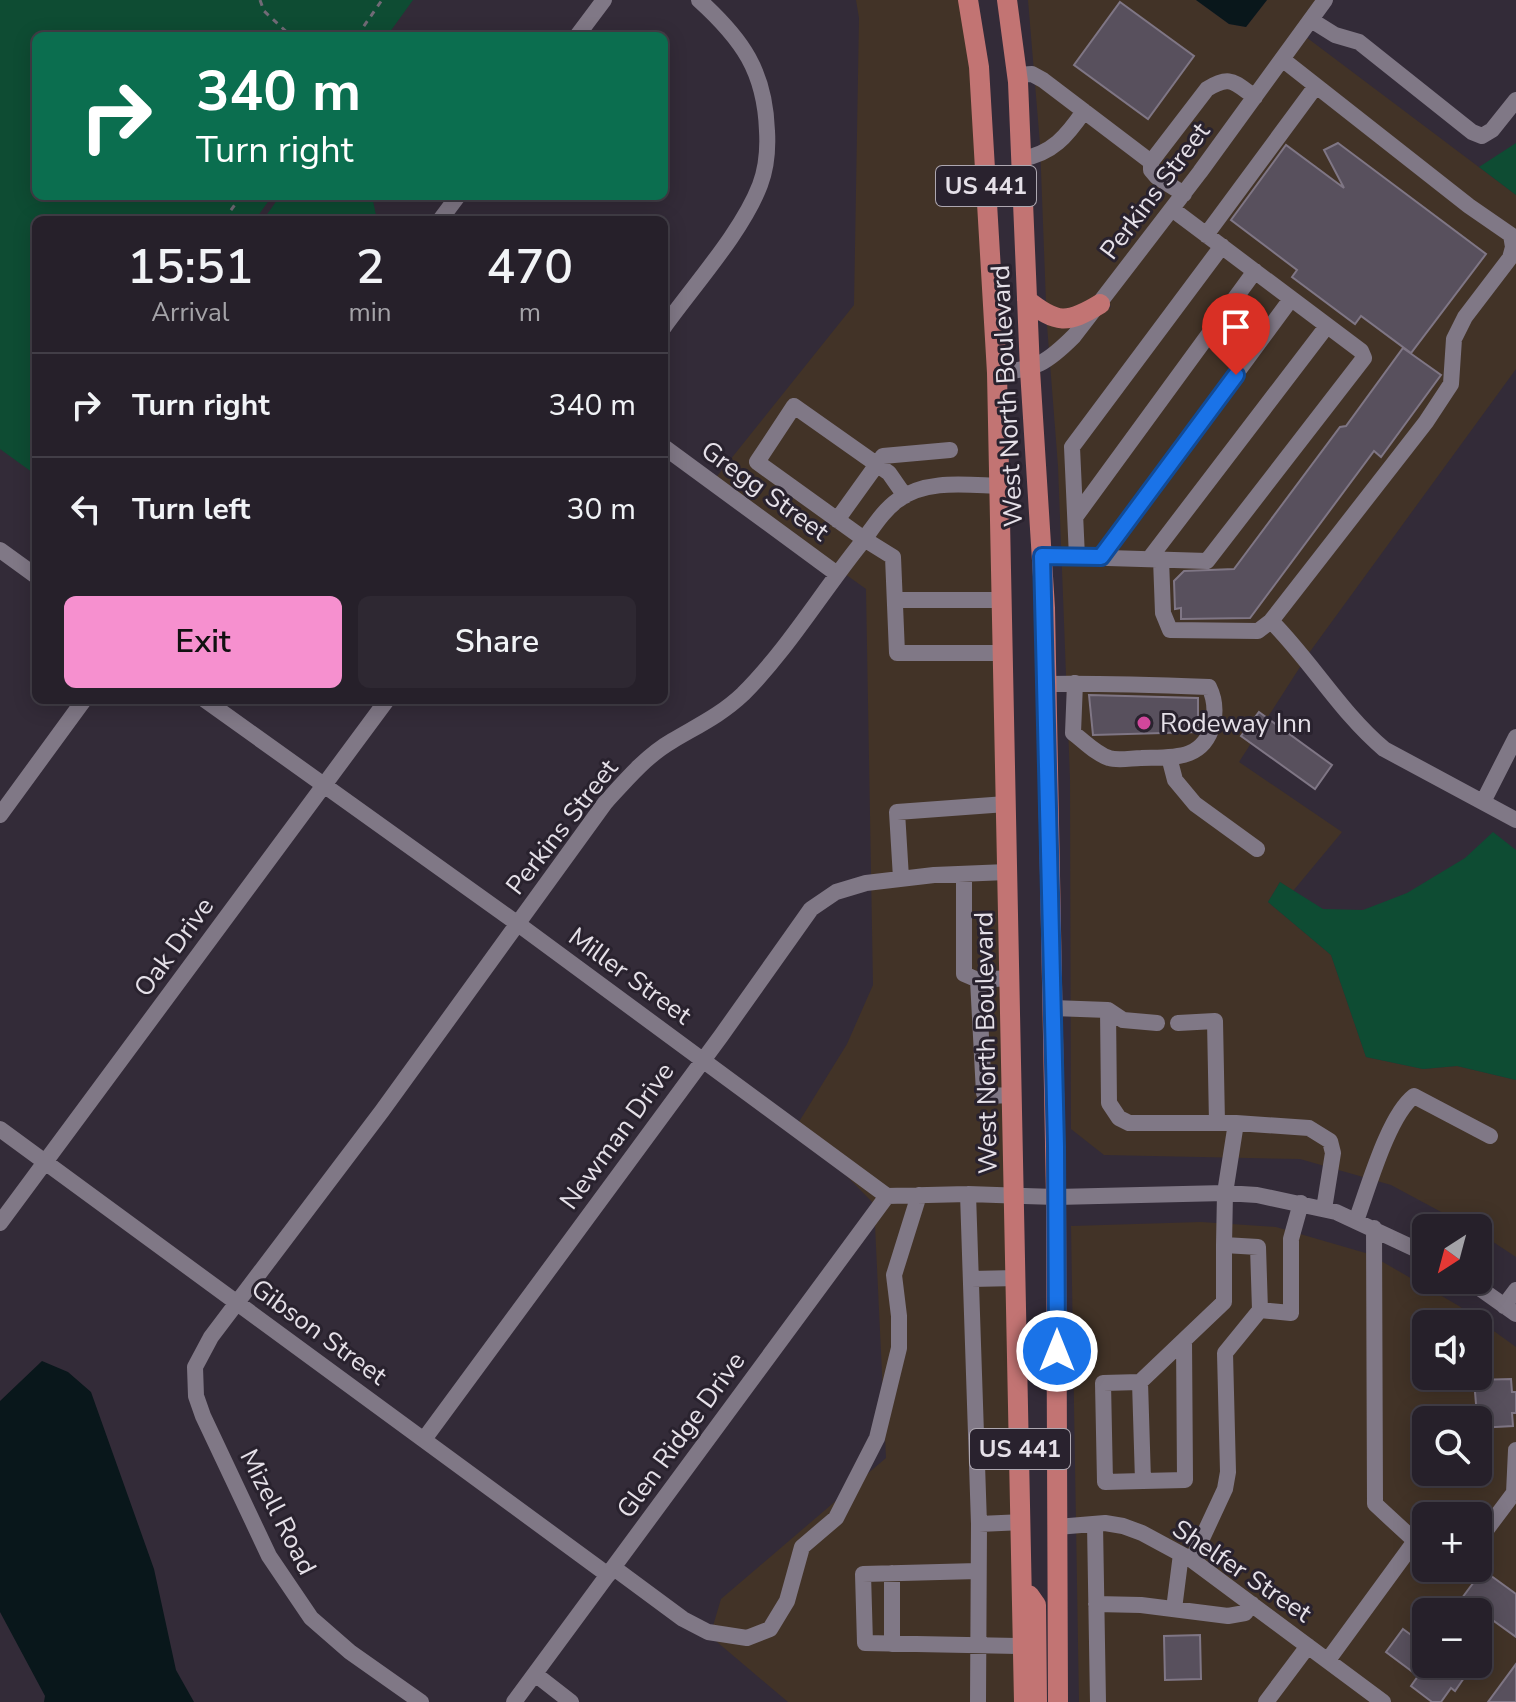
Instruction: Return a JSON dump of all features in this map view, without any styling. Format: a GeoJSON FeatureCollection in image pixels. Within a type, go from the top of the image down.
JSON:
{"type":"FeatureCollection","features":[{"type":"Feature","properties":{"kind":"main road","name":"West North Boulevard"},"geometry":{"type":"LineString","coordinates":[[968,0],[979,67],[997,373],[1024,1702]]}},
{"type":"Feature","properties":{"kind":"main road","name":"West North Boulevard"},"geometry":{"type":"LineString","coordinates":[[1007,0],[1017,75],[1046,684],[1056,1197],[1058,1702]]}},
{"type":"Feature","properties":{"kind":"main road"},"geometry":{"type":"LineString","coordinates":[[1027,300],[1055,319],[1081,315],[1100,304]]}},
{"type":"Feature","properties":{"kind":"main road"},"geometry":{"type":"LineString","coordinates":[[1022,1585],[1036,1605],[1037,1702]]}},
{"type":"Feature","properties":{"kind":"street"},"geometry":{"type":"LineString","coordinates":[[580,32],[604,0]]}},
{"type":"Feature","properties":{"kind":"street"},"geometry":{"type":"LineString","coordinates":[[668,321],[750,206],[761,184],[765,165],[767,111],[754,65],[742,45],[699,0]]}},
{"type":"Feature","properties":{"kind":"street","name":"Perkins Street"},"geometry":{"type":"LineString","coordinates":[[997,373],[1030,370],[1054,356],[1074,336],[1184,194],[1325,0]]}},
{"type":"Feature","properties":{"kind":"street"},"geometry":{"type":"LineString","coordinates":[[1311,20],[1335,35],[1359,42],[1472,132],[1482,136],[1492,130],[1516,100]]}},
{"type":"Feature","properties":{"kind":"street"},"geometry":{"type":"LineString","coordinates":[[1282,59],[1469,206],[1511,235],[1513,247],[1510,258],[1465,317],[1454,339],[1451,384],[1426,422],[1271,621],[1258,631],[1170,630],[1163,613],[1155,559],[1327,326]]}},
{"type":"Feature","properties":{"kind":"street"},"geometry":{"type":"LineString","coordinates":[[1017,75],[1032,74],[1043,80],[1151,162]]}},
{"type":"Feature","properties":{"kind":"street"},"geometry":{"type":"LineString","coordinates":[[1184,194],[1157,177],[1151,170],[1151,162],[1207,89],[1220,81],[1230,81],[1255,97]]}},
{"type":"Feature","properties":{"kind":"street"},"geometry":{"type":"LineString","coordinates":[[1206,235],[1316,86]]}},
{"type":"Feature","properties":{"kind":"street"},"geometry":{"type":"LineString","coordinates":[[1021,159],[1038,156],[1056,145],[1084,111]]}},
{"type":"Feature","properties":{"kind":"street"},"geometry":{"type":"LineString","coordinates":[[1042,556],[1207,561],[1364,358],[1361,351],[1172,209]]}},
{"type":"Feature","properties":{"kind":"street"},"geometry":{"type":"LineString","coordinates":[[1077,557],[1072,447],[1222,246]]}},
{"type":"Feature","properties":{"kind":"street"},"geometry":{"type":"LineString","coordinates":[[1076,516],[1255,271]]}},
{"type":"Feature","properties":{"kind":"street"},"geometry":{"type":"LineString","coordinates":[[1101,557],[1291,299]]}},
{"type":"Feature","properties":{"kind":"street"},"geometry":{"type":"LineString","coordinates":[[905,496],[889,473],[794,406],[757,462],[893,557],[897,653],[1003,653]]}},
{"type":"Feature","properties":{"kind":"street","name":"Gregg Street"},"geometry":{"type":"LineString","coordinates":[[668,450],[837,574]]}},
{"type":"Feature","properties":{"kind":"street"},"geometry":{"type":"LineString","coordinates":[[837,520],[888,453],[950,450]]}},
{"type":"Feature","properties":{"kind":"street","name":"Perkins Street"},"geometry":{"type":"LineString","coordinates":[[236,1302],[382,1111],[605,803],[625,780],[670,742],[719,715],[742,695],[773,661],[888,509],[905,496],[924,488],[999,486]]}},
{"type":"Feature","properties":{"kind":"street"},"geometry":{"type":"LineString","coordinates":[[0,550],[32,573]]}},
{"type":"Feature","properties":{"kind":"street"},"geometry":{"type":"LineString","coordinates":[[896,600],[1002,600]]}},
{"type":"Feature","properties":{"kind":"street"},"geometry":{"type":"LineString","coordinates":[[1271,621],[1293,643],[1368,736],[1384,749],[1516,820]]}},
{"type":"Feature","properties":{"kind":"street"},"geometry":{"type":"LineString","coordinates":[[1073,733],[1075,683]]}},
{"type":"Feature","properties":{"kind":"street"},"geometry":{"type":"LineString","coordinates":[[1046,684],[1209,687],[1215,699],[1207,740],[1195,752],[1169,757],[1111,759],[1073,733],[1047,728]]}},
{"type":"Feature","properties":{"kind":"street"},"geometry":{"type":"LineString","coordinates":[[0,815],[81,704]]}},
{"type":"Feature","properties":{"kind":"street","name":"Miller Street"},"geometry":{"type":"LineString","coordinates":[[210,704],[704,1059],[887,1196]]}},
{"type":"Feature","properties":{"kind":"street","name":"Oak Drive"},"geometry":{"type":"LineString","coordinates":[[0,1223],[384,704]]}},
{"type":"Feature","properties":{"kind":"street"},"geometry":{"type":"LineString","coordinates":[[1483,802],[1516,737]]}},
{"type":"Feature","properties":{"kind":"street"},"geometry":{"type":"LineString","coordinates":[[1169,757],[1175,780],[1195,804],[1257,849]]}},
{"type":"Feature","properties":{"kind":"street"},"geometry":{"type":"LineString","coordinates":[[901,878],[897,812],[1006,804]]}},
{"type":"Feature","properties":{"kind":"street","name":"Newman Drive"},"geometry":{"type":"LineString","coordinates":[[425,1438],[811,909],[836,892],[866,883],[1007,872]]}},
{"type":"Feature","properties":{"kind":"street"},"geometry":{"type":"LineString","coordinates":[[964,874],[964,974],[978,980],[1010,978]]}},
{"type":"Feature","properties":{"kind":"street"},"geometry":{"type":"LineString","coordinates":[[978,980],[984,1093],[987,1096],[1013,1095]]}},
{"type":"Feature","properties":{"kind":"street"},"geometry":{"type":"LineString","coordinates":[[1053,1008],[1108,1010],[1123,1020],[1157,1023]]}},
{"type":"Feature","properties":{"kind":"street"},"geometry":{"type":"LineString","coordinates":[[1108,1010],[1109,1103],[1119,1118],[1129,1123],[1236,1123],[1309,1128],[1330,1141],[1333,1153],[1324,1209]]}},
{"type":"Feature","properties":{"kind":"street"},"geometry":{"type":"LineString","coordinates":[[1178,1023],[1215,1021],[1217,1123]]}},
{"type":"Feature","properties":{"kind":"street"},"geometry":{"type":"LineString","coordinates":[[981,1023],[1011,1022]]}},
{"type":"Feature","properties":{"kind":"street"},"geometry":{"type":"LineString","coordinates":[[1356,1221],[1384,1145],[1407,1101],[1414,1096],[1490,1136]]}},
{"type":"Feature","properties":{"kind":"street"},"geometry":{"type":"LineString","coordinates":[[1184,1340],[1185,1480],[1105,1482],[1103,1383],[1140,1382],[1184,1340],[1224,1302],[1225,1193],[1236,1123]]}},
{"type":"Feature","properties":{"kind":"street","name":"Gibson Street"},"geometry":{"type":"LineString","coordinates":[[0,1129],[611,1571],[708,1632],[747,1638],[770,1629],[787,1601],[802,1547],[836,1518],[877,1438],[899,1348],[894,1275],[919,1195]]}},
{"type":"Feature","properties":{"kind":"street"},"geometry":{"type":"LineString","coordinates":[[887,1196],[968,1194],[1056,1197],[1225,1193],[1324,1209],[1412,1247]]}},
{"type":"Feature","properties":{"kind":"street"},"geometry":{"type":"LineString","coordinates":[[968,1194],[979,1524],[978,1702]]}},
{"type":"Feature","properties":{"kind":"street","name":"Glen Ridge Drive"},"geometry":{"type":"LineString","coordinates":[[514,1702],[887,1196]]}},
{"type":"Feature","properties":{"kind":"street"},"geometry":{"type":"LineString","coordinates":[[1260,1310],[1291,1313],[1291,1239],[1301,1203]]}},
{"type":"Feature","properties":{"kind":"street"},"geometry":{"type":"LineString","coordinates":[[1374,1228],[1375,1504],[1412,1537]]}},
{"type":"Feature","properties":{"kind":"street"},"geometry":{"type":"LineString","coordinates":[[1174,1609],[1187,1557],[1225,1489],[1228,1472],[1225,1353],[1260,1310],[1258,1247],[1224,1245]]}},
{"type":"Feature","properties":{"kind":"street"},"geometry":{"type":"LineString","coordinates":[[971,1279],[1017,1278]]}},
{"type":"Feature","properties":{"kind":"street"},"geometry":{"type":"LineString","coordinates":[[1488,1294],[1510,1310],[1516,1290]]}},
{"type":"Feature","properties":{"kind":"street","name":"Mizell Road"},"geometry":{"type":"LineString","coordinates":[[236,1302],[199,1356],[195,1367],[196,1396],[214,1440],[269,1556],[311,1618],[350,1652],[421,1702]]}},
{"type":"Feature","properties":{"kind":"street"},"geometry":{"type":"LineString","coordinates":[[1140,1382],[1143,1481]]}},
{"type":"Feature","properties":{"kind":"street"},"geometry":{"type":"LineString","coordinates":[[976,1438],[1020,1438]]}},
{"type":"Feature","properties":{"kind":"street"},"geometry":{"type":"LineString","coordinates":[[1492,1522],[1515,1492],[1516,1450]]}},
{"type":"Feature","properties":{"kind":"street"},"geometry":{"type":"LineString","coordinates":[[979,1524],[1021,1522]]}},
{"type":"Feature","properties":{"kind":"street"},"geometry":{"type":"LineString","coordinates":[[1095,1524],[1098,1702]]}},
{"type":"Feature","properties":{"kind":"street","name":"Shelfer Street"},"geometry":{"type":"LineString","coordinates":[[1057,1527],[1095,1524],[1123,1526],[1187,1557],[1328,1660],[1376,1700]]}},
{"type":"Feature","properties":{"kind":"street"},"geometry":{"type":"LineString","coordinates":[[1328,1660],[1412,1556]]}},
{"type":"Feature","properties":{"kind":"street"},"geometry":{"type":"LineString","coordinates":[[978,1571],[863,1574],[865,1643],[1023,1646]]}},
{"type":"Feature","properties":{"kind":"street"},"geometry":{"type":"LineString","coordinates":[[892,1573],[892,1644]]}},
{"type":"Feature","properties":{"kind":"street"},"geometry":{"type":"LineString","coordinates":[[1096,1604],[1141,1605],[1228,1616],[1245,1613],[1252,1604]]}},
{"type":"Feature","properties":{"kind":"street"},"geometry":{"type":"LineString","coordinates":[[1266,1702],[1308,1646]]}},
{"type":"Feature","properties":{"kind":"street"},"geometry":{"type":"LineString","coordinates":[[535,1674],[571,1702]]}},
{"type":"Feature","properties":{"kind":"path"},"geometry":{"type":"LineString","coordinates":[[260,0],[264,11],[287,32]]}},
{"type":"Feature","properties":{"kind":"path"},"geometry":{"type":"LineString","coordinates":[[360,32],[382,0]]}},
{"type":"Feature","properties":{"kind":"shaded area"},"geometry":{"type":"Polygon","coordinates":[[[856,0],[960,0],[971,69],[988,375],[1015,1702],[788,1702],[710,1636],[721,1599],[886,1458],[874,1204],[797,1125],[847,1044],[873,985],[866,589],[714,480],[854,305],[859,18],[856,0]]]}},
{"type":"Feature","properties":{"kind":"shaded area"},"geometry":{"type":"Polygon","coordinates":[[[1028,0],[1196,0],[1229,24],[1246,27],[1267,0],[1326,0],[1302,34],[1516,195],[1516,369],[1309,653],[1239,762],[1342,832],[1293,891],[1280,882],[1268,902],[1331,955],[1366,1057],[1423,1069],[1457,1066],[1516,1080],[1516,1257],[1492,1241],[1492,1214],[1445,1214],[1391,1185],[1300,1159],[1104,1155],[1071,1129],[1070,779],[1058,466],[1047,325],[1074,327],[1111,307],[1104,292],[1079,307],[1058,310],[1046,303],[1040,144],[1028,0]]]}},
{"type":"Feature","properties":{"kind":"shaded area"},"geometry":{"type":"Polygon","coordinates":[[[1196,0],[1267,0],[1246,27],[1229,24],[1196,0]]]}},
{"type":"Feature","properties":{"kind":"shaded area"},"geometry":{"type":"Polygon","coordinates":[[[1201,1222],[1276,1227],[1369,1254],[1412,1279],[1412,1294],[1438,1294],[1465,1310],[1412,1310],[1412,1390],[1492,1390],[1492,1330],[1516,1347],[1516,1702],[1079,1702],[1071,1226],[1201,1222]]]}},
{"type":"Feature","properties":{"kind":"shaded area"},"geometry":{"type":"Polygon","coordinates":[[[42,1361],[68,1372],[91,1392],[154,1569],[176,1670],[194,1702],[44,1702],[45,1696],[0,1612],[0,1401],[42,1361]]]}},
{"type":"Feature","properties":{"kind":"green space"},"geometry":{"type":"Polygon","coordinates":[[[0,0],[413,0],[390,32],[32,32],[32,200],[269,200],[258,216],[32,216],[32,472],[0,449],[0,0]]]}},
{"type":"Feature","properties":{"kind":"green space"},"geometry":{"type":"Polygon","coordinates":[[[1516,143],[1516,195],[1479,167],[1516,143]]]}},
{"type":"Feature","properties":{"kind":"green space"},"geometry":{"type":"Polygon","coordinates":[[[277,200],[373,200],[376,216],[266,216],[277,200]]]}},
{"type":"Feature","properties":{"kind":"green space"},"geometry":{"type":"Polygon","coordinates":[[[1493,832],[1516,850],[1516,1080],[1457,1066],[1423,1069],[1366,1057],[1331,955],[1268,902],[1280,882],[1323,909],[1363,910],[1407,893],[1465,858],[1493,832]]]}},
{"type":"Feature","properties":{"kind":"building"},"geometry":{"type":"Polygon","coordinates":[[[1120,2],[1194,56],[1148,119],[1074,65],[1120,2]]]}},
{"type":"Feature","properties":{"kind":"building"},"geometry":{"type":"Polygon","coordinates":[[[1338,143],[1486,254],[1411,353],[1361,316],[1355,324],[1292,277],[1297,270],[1231,220],[1286,145],[1344,188],[1324,150],[1338,143]]]}},
{"type":"Feature","properties":{"kind":"building"},"geometry":{"type":"Polygon","coordinates":[[[1403,348],[1441,375],[1381,457],[1374,451],[1250,618],[1181,619],[1181,608],[1175,609],[1174,581],[1184,571],[1234,569],[1403,348]]]}},
{"type":"Feature","properties":{"kind":"building","name":"Rodeway Inn"},"geometry":{"type":"Polygon","coordinates":[[[1089,695],[1198,698],[1198,732],[1093,735],[1089,695]]]}},
{"type":"Feature","properties":{"kind":"building"},"geometry":{"type":"Polygon","coordinates":[[[1259,712],[1332,765],[1315,789],[1241,736],[1259,712]]]}},
{"type":"Feature","properties":{"kind":"building"},"geometry":{"type":"Polygon","coordinates":[[[1511,1379],[1512,1392],[1516,1392],[1513,1426],[1492,1427],[1492,1406],[1476,1406],[1475,1390],[1492,1390],[1492,1380],[1511,1379]]]}},
{"type":"Feature","properties":{"kind":"building"},"geometry":{"type":"Polygon","coordinates":[[[1492,1577],[1516,1594],[1516,1637],[1492,1620],[1492,1598],[1462,1598],[1474,1582],[1492,1582],[1492,1577]]]}},
{"type":"Feature","properties":{"kind":"building"},"geometry":{"type":"Polygon","coordinates":[[[1403,1629],[1412,1636],[1412,1672],[1386,1652],[1403,1629]]]}},
{"type":"Feature","properties":{"kind":"building"},"geometry":{"type":"Polygon","coordinates":[[[1200,1635],[1201,1679],[1165,1680],[1164,1636],[1200,1635]]]}},
{"type":"Feature","properties":{"kind":"building"},"geometry":{"type":"Polygon","coordinates":[[[1516,1664],[1516,1702],[1488,1702],[1516,1664]]]}},
{"type":"Feature","properties":{"kind":"building"},"geometry":{"type":"Polygon","coordinates":[[[1417,1678],[1464,1678],[1455,1691],[1451,1688],[1441,1702],[1432,1702],[1411,1686],[1417,1678]]]}},
{"type":"Feature","properties":{"kind":"place","name":"Rodeway Inn"},"geometry":{"type":"Point","coordinates":[1144,723]}},
{"type":"Feature","properties":{"kind":"route"},"geometry":{"type":"LineString","coordinates":[[1057,1351],[1056,1146],[1042,556],[1101,557],[1236,375]]}}]}
